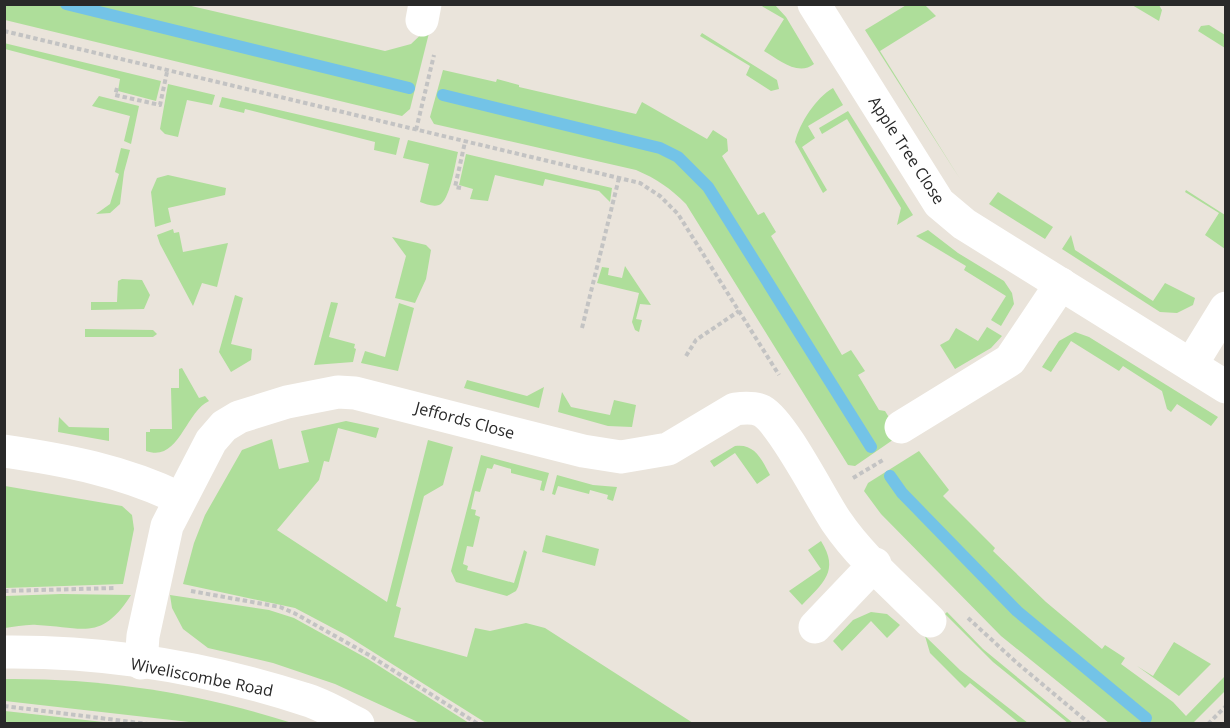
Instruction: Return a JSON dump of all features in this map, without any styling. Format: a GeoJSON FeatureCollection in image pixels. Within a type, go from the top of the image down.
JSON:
{"type":"FeatureCollection","features":[{"type":"Feature","properties":{"kind":"street","name":"Apple Tree Close"},"geometry":{"type":"LineString","coordinates":[[814,4],[939,203],[964,224],[1226,387]]}},
{"type":"Feature","properties":{"kind":"street"},"geometry":{"type":"LineString","coordinates":[[901,427],[1010,360],[1061,284]]}},
{"type":"Feature","properties":{"kind":"street"},"geometry":{"type":"LineString","coordinates":[[1191,365],[1226,308]]}},
{"type":"Feature","properties":{"kind":"street","name":"Jeffords Close"},"geometry":{"type":"LineString","coordinates":[[141,663],[153,585],[167,526],[179,498],[211,441],[232,421],[278,405],[338,392],[379,397],[583,451],[621,457],[668,449],[735,409],[745,407],[761,411],[771,420],[836,521],[930,621]]}},
{"type":"Feature","properties":{"kind":"street"},"geometry":{"type":"LineString","coordinates":[[4,450],[102,468],[152,485],[179,498]]}},
{"type":"Feature","properties":{"kind":"street"},"geometry":{"type":"LineString","coordinates":[[815,627],[875,564]]}},
{"type":"Feature","properties":{"kind":"street","name":"Wiveliscombe Road"},"geometry":{"type":"LineString","coordinates":[[4,652],[50,652],[141,663],[229,679],[306,699],[358,723]]}},
{"type":"Feature","properties":{"kind":"path"},"geometry":{"type":"LineString","coordinates":[[416,130],[441,27],[424,12]]}},
{"type":"Feature","properties":{"kind":"path"},"geometry":{"type":"LineString","coordinates":[[4,32],[619,178],[651,189],[670,205],[783,382]]}},
{"type":"Feature","properties":{"kind":"path"},"geometry":{"type":"LineString","coordinates":[[117,88],[115,95],[160,105],[166,72]]}},
{"type":"Feature","properties":{"kind":"path"},"geometry":{"type":"LineString","coordinates":[[461,188],[455,187],[465,142]]}},
{"type":"Feature","properties":{"kind":"path"},"geometry":{"type":"LineString","coordinates":[[582,328],[619,178]]}},
{"type":"Feature","properties":{"kind":"path"},"geometry":{"type":"LineString","coordinates":[[686,356],[696,339],[739,311]]}},
{"type":"Feature","properties":{"kind":"path"},"geometry":{"type":"LineString","coordinates":[[4,591],[153,585],[279,607],[369,655],[478,723]]}},
{"type":"Feature","properties":{"kind":"path"},"geometry":{"type":"LineString","coordinates":[[961,611],[1017,663],[1090,723]]}},
{"type":"Feature","properties":{"kind":"path"},"geometry":{"type":"LineString","coordinates":[[4,706],[148,723]]}},
{"type":"Feature","properties":{"kind":"path"},"geometry":{"type":"LineString","coordinates":[[1208,723],[1226,706]]}},
{"type":"Feature","properties":{"kind":"green space"},"geometry":{"type":"Polygon","coordinates":[[[908,4],[925,5],[936,16],[880,51],[960,179],[865,30],[908,4]]]}},
{"type":"Feature","properties":{"kind":"green space"},"geometry":{"type":"Polygon","coordinates":[[[5,5],[187,5],[385,51],[411,44],[431,25],[410,109],[402,116],[5,20],[5,5]]]}},
{"type":"Feature","properties":{"kind":"green space"},"geometry":{"type":"Polygon","coordinates":[[[760,5],[775,5],[786,17],[814,64],[808,68],[795,68],[764,51],[784,19],[760,5]]]}},
{"type":"Feature","properties":{"kind":"green space"},"geometry":{"type":"Polygon","coordinates":[[[1132,5],[1159,5],[1162,10],[1159,21],[1132,5]]]}},
{"type":"Feature","properties":{"kind":"green space"},"geometry":{"type":"Polygon","coordinates":[[[1209,25],[1225,35],[1225,48],[1198,31],[1201,26],[1209,25]]]}},
{"type":"Feature","properties":{"kind":"green space"},"geometry":{"type":"Polygon","coordinates":[[[702,33],[777,80],[779,89],[771,91],[746,75],[750,66],[700,36],[702,33]]]}},
{"type":"Feature","properties":{"kind":"green space"},"geometry":{"type":"Polygon","coordinates":[[[4,43],[161,81],[156,101],[118,91],[120,79],[5,49],[4,43]]]}},
{"type":"Feature","properties":{"kind":"green space"},"geometry":{"type":"Polygon","coordinates":[[[443,70],[496,82],[497,79],[519,85],[519,87],[636,114],[642,102],[707,139],[713,130],[727,139],[728,151],[722,156],[758,215],[764,212],[776,232],[771,236],[842,355],[851,350],[865,371],[858,375],[879,410],[885,411],[900,435],[855,466],[848,465],[686,204],[663,184],[636,170],[434,124],[430,117],[443,70]]]}},
{"type":"Feature","properties":{"kind":"green space"},"geometry":{"type":"Polygon","coordinates":[[[168,84],[215,95],[212,105],[187,100],[178,137],[165,134],[160,129],[168,84]]]}},
{"type":"Feature","properties":{"kind":"green space"},"geometry":{"type":"Polygon","coordinates":[[[833,88],[843,105],[808,126],[815,138],[802,147],[827,190],[823,193],[795,142],[810,111],[833,88]]]}},
{"type":"Feature","properties":{"kind":"green space"},"geometry":{"type":"Polygon","coordinates":[[[99,96],[139,106],[131,144],[124,141],[130,116],[92,106],[99,96]]]}},
{"type":"Feature","properties":{"kind":"green space"},"geometry":{"type":"Polygon","coordinates":[[[222,97],[400,138],[396,155],[374,150],[375,142],[245,109],[244,113],[219,107],[222,97]]]}},
{"type":"Feature","properties":{"kind":"green space"},"geometry":{"type":"Polygon","coordinates":[[[848,111],[913,215],[897,225],[901,208],[847,119],[822,134],[819,128],[848,111]]]}},
{"type":"Feature","properties":{"kind":"green space"},"geometry":{"type":"Polygon","coordinates":[[[408,140],[458,152],[449,190],[439,205],[420,202],[429,164],[403,158],[408,140]]]}},
{"type":"Feature","properties":{"kind":"green space"},"geometry":{"type":"Polygon","coordinates":[[[121,148],[130,150],[124,172],[120,204],[110,213],[96,214],[110,204],[119,174],[115,172],[121,148]]]}},
{"type":"Feature","properties":{"kind":"green space"},"geometry":{"type":"Polygon","coordinates":[[[466,154],[612,188],[610,202],[599,191],[545,179],[543,186],[495,175],[488,201],[470,199],[473,189],[459,185],[466,154]]]}},
{"type":"Feature","properties":{"kind":"green space"},"geometry":{"type":"Polygon","coordinates":[[[168,175],[226,188],[225,195],[168,208],[171,222],[155,227],[151,192],[157,178],[168,175]]]}},
{"type":"Feature","properties":{"kind":"green space"},"geometry":{"type":"Polygon","coordinates":[[[1186,190],[1225,215],[1225,249],[1205,235],[1219,213],[1185,192],[1186,190]]]}},
{"type":"Feature","properties":{"kind":"green space"},"geometry":{"type":"Polygon","coordinates":[[[998,192],[1053,227],[1045,239],[989,204],[998,192]]]}},
{"type":"Feature","properties":{"kind":"green space"},"geometry":{"type":"Polygon","coordinates":[[[173,229],[174,233],[179,232],[183,252],[228,243],[217,287],[202,283],[193,306],[157,235],[173,229]]]}},
{"type":"Feature","properties":{"kind":"green space"},"geometry":{"type":"Polygon","coordinates":[[[928,230],[958,253],[1004,281],[1012,293],[1014,304],[1001,326],[991,320],[1006,296],[964,270],[966,266],[916,236],[928,230]]]}},
{"type":"Feature","properties":{"kind":"green space"},"geometry":{"type":"Polygon","coordinates":[[[1071,235],[1075,250],[1153,301],[1165,283],[1195,298],[1193,305],[1177,313],[1160,312],[1062,249],[1071,235]]]}},
{"type":"Feature","properties":{"kind":"green space"},"geometry":{"type":"Polygon","coordinates":[[[392,237],[426,245],[431,250],[426,279],[415,303],[395,298],[406,256],[392,237]]]}},
{"type":"Feature","properties":{"kind":"green space"},"geometry":{"type":"Polygon","coordinates":[[[625,266],[651,305],[640,304],[636,319],[642,320],[639,332],[635,330],[632,322],[639,293],[597,283],[602,267],[609,268],[608,275],[622,278],[625,266]]]}},
{"type":"Feature","properties":{"kind":"green space"},"geometry":{"type":"Polygon","coordinates":[[[122,279],[142,280],[150,295],[144,309],[91,310],[91,302],[117,302],[118,281],[122,279]]]}},
{"type":"Feature","properties":{"kind":"green space"},"geometry":{"type":"Polygon","coordinates":[[[235,295],[243,298],[231,344],[252,349],[251,360],[231,372],[219,352],[235,295]]]}},
{"type":"Feature","properties":{"kind":"green space"},"geometry":{"type":"Polygon","coordinates":[[[331,302],[338,303],[329,337],[355,344],[353,362],[314,365],[331,302]]]}},
{"type":"Feature","properties":{"kind":"green space"},"geometry":{"type":"Polygon","coordinates":[[[399,303],[414,308],[398,371],[361,363],[365,351],[385,357],[399,303]]]}},
{"type":"Feature","properties":{"kind":"green space"},"geometry":{"type":"Polygon","coordinates":[[[987,327],[1002,336],[991,348],[955,369],[940,345],[949,340],[956,328],[978,341],[987,327]]]}},
{"type":"Feature","properties":{"kind":"green space"},"geometry":{"type":"Polygon","coordinates":[[[85,329],[153,330],[157,334],[153,337],[85,337],[85,329]]]}},
{"type":"Feature","properties":{"kind":"green space"},"geometry":{"type":"Polygon","coordinates":[[[1075,332],[1089,337],[1218,417],[1211,426],[1177,404],[1171,412],[1167,409],[1162,391],[1123,366],[1119,371],[1071,341],[1051,372],[1042,367],[1059,341],[1075,332]]]}},
{"type":"Feature","properties":{"kind":"green space"},"geometry":{"type":"Polygon","coordinates":[[[182,368],[199,398],[205,396],[209,401],[201,407],[181,435],[166,450],[157,453],[146,451],[146,432],[150,432],[150,429],[172,429],[171,388],[179,388],[179,369],[182,368]]]}},
{"type":"Feature","properties":{"kind":"green space"},"geometry":{"type":"Polygon","coordinates":[[[467,380],[527,396],[544,387],[539,408],[464,388],[467,380]]]}},
{"type":"Feature","properties":{"kind":"green space"},"geometry":{"type":"Polygon","coordinates":[[[562,392],[571,407],[610,415],[614,400],[636,405],[632,427],[608,426],[558,412],[562,392]]]}},
{"type":"Feature","properties":{"kind":"green space"},"geometry":{"type":"Polygon","coordinates":[[[59,417],[69,427],[109,428],[109,441],[58,432],[59,417]]]}},
{"type":"Feature","properties":{"kind":"green space"},"geometry":{"type":"Polygon","coordinates":[[[346,421],[379,428],[376,438],[338,428],[329,462],[324,461],[319,480],[277,530],[387,602],[428,440],[453,447],[443,485],[424,496],[396,606],[401,608],[394,637],[467,657],[475,628],[490,631],[526,623],[545,628],[693,723],[486,723],[346,635],[295,608],[183,584],[194,543],[205,515],[242,450],[272,439],[279,469],[309,462],[301,431],[346,421]]]}},
{"type":"Feature","properties":{"kind":"green space"},"geometry":{"type":"Polygon","coordinates":[[[735,446],[748,447],[753,450],[761,458],[770,475],[757,484],[735,453],[714,467],[710,461],[735,446]]]}},
{"type":"Feature","properties":{"kind":"green space"},"geometry":{"type":"Polygon","coordinates":[[[919,451],[949,490],[943,496],[995,548],[993,551],[1046,602],[1102,649],[1105,645],[1125,658],[1121,664],[1173,702],[1186,716],[1225,676],[1225,691],[1193,723],[1109,723],[1001,636],[881,514],[864,491],[868,483],[919,451]]]}},
{"type":"Feature","properties":{"kind":"green space"},"geometry":{"type":"Polygon","coordinates":[[[481,455],[549,473],[544,491],[540,490],[542,481],[511,473],[511,469],[494,464],[492,469],[487,468],[480,492],[475,491],[471,509],[476,510],[475,515],[480,517],[473,547],[467,546],[463,564],[468,566],[467,570],[514,583],[524,550],[527,552],[518,587],[516,591],[507,596],[456,582],[451,571],[481,455]]]}},
{"type":"Feature","properties":{"kind":"green space"},"geometry":{"type":"Polygon","coordinates":[[[557,475],[593,485],[617,487],[613,501],[607,499],[608,495],[590,490],[589,494],[558,486],[555,495],[552,494],[557,475]]]}},
{"type":"Feature","properties":{"kind":"green space"},"geometry":{"type":"Polygon","coordinates":[[[5,486],[122,506],[132,515],[134,529],[123,584],[5,588],[5,486]]]}},
{"type":"Feature","properties":{"kind":"green space"},"geometry":{"type":"Polygon","coordinates":[[[546,535],[599,549],[595,566],[542,552],[546,535]]]}},
{"type":"Feature","properties":{"kind":"green space"},"geometry":{"type":"Polygon","coordinates":[[[821,541],[827,551],[829,569],[822,583],[802,605],[789,591],[821,569],[808,550],[821,541]]]}},
{"type":"Feature","properties":{"kind":"green space"},"geometry":{"type":"Polygon","coordinates":[[[131,595],[110,620],[100,626],[79,629],[25,625],[5,628],[5,596],[131,595]]]}},
{"type":"Feature","properties":{"kind":"green space"},"geometry":{"type":"Polygon","coordinates":[[[170,595],[269,610],[294,618],[368,659],[469,723],[420,723],[335,684],[273,663],[208,648],[183,629],[172,608],[170,595]]]}},
{"type":"Feature","properties":{"kind":"green space"},"geometry":{"type":"Polygon","coordinates":[[[871,612],[887,614],[900,625],[887,638],[871,621],[842,651],[833,641],[853,620],[871,612]]]}},
{"type":"Feature","properties":{"kind":"green space"},"geometry":{"type":"Polygon","coordinates":[[[947,612],[983,649],[1073,723],[1068,723],[993,662],[945,614],[947,612]]]}},
{"type":"Feature","properties":{"kind":"green space"},"geometry":{"type":"Polygon","coordinates":[[[925,636],[960,670],[1028,723],[1019,723],[970,683],[965,688],[930,653],[925,636]]]}},
{"type":"Feature","properties":{"kind":"green space"},"geometry":{"type":"Polygon","coordinates":[[[1174,642],[1211,664],[1179,696],[1137,666],[1153,676],[1174,642]]]}},
{"type":"Feature","properties":{"kind":"green space"},"geometry":{"type":"Polygon","coordinates":[[[5,679],[78,681],[150,689],[222,703],[292,723],[198,723],[5,701],[5,679]]]}},
{"type":"Feature","properties":{"kind":"green space"},"geometry":{"type":"Polygon","coordinates":[[[5,711],[112,723],[5,723],[5,711]]]}},
{"type":"Feature","properties":{"kind":"waterway"},"geometry":{"type":"LineString","coordinates":[[66,4],[409,88]]}},
{"type":"Feature","properties":{"kind":"waterway"},"geometry":{"type":"LineString","coordinates":[[443,95],[660,148],[678,157],[708,187],[871,447]]}},
{"type":"Feature","properties":{"kind":"waterway"},"geometry":{"type":"LineString","coordinates":[[890,476],[902,493],[1017,611],[1146,718]]}}]}
